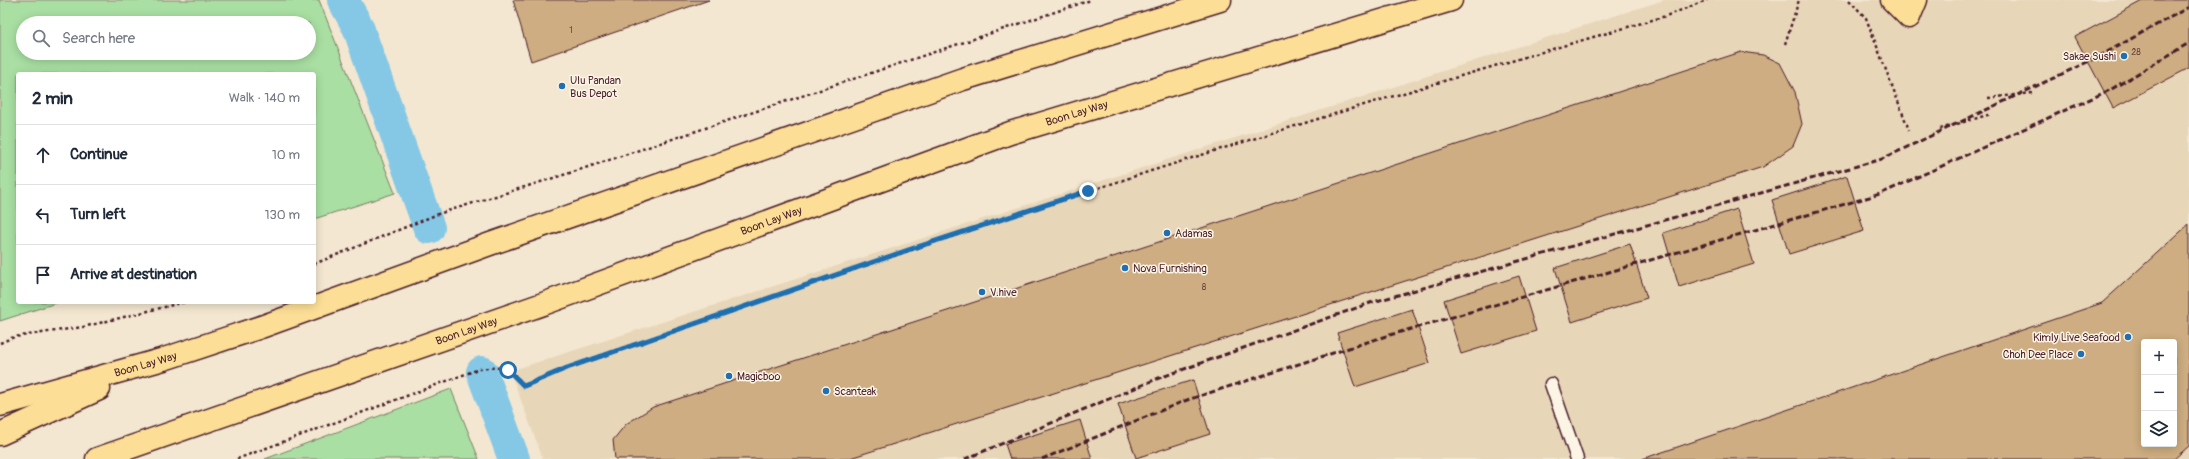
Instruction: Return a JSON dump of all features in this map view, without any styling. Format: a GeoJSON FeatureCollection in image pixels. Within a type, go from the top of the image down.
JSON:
{"type":"FeatureCollection","features":[{"type":"Feature","properties":{"kind":"main road","name":"Boon Lay Way"},"geometry":{"type":"LineString","coordinates":[[0,405],[164,359],[261,328],[490,244],[963,80],[1220,0]]}},
{"type":"Feature","properties":{"kind":"main road","name":"Boon Lay Way"},"geometry":{"type":"LineString","coordinates":[[97,459],[543,304],[1010,133],[1451,0]]}},
{"type":"Feature","properties":{"kind":"main road"},"geometry":{"type":"LineString","coordinates":[[1892,0],[1910,6]]}},
{"type":"Feature","properties":{"kind":"main road"},"geometry":{"type":"LineString","coordinates":[[0,434],[164,359]]}},
{"type":"Feature","properties":{"kind":"lane"},"geometry":{"type":"LineString","coordinates":[[1552,384],[1577,459]]}},
{"type":"Feature","properties":{"kind":"path"},"geometry":{"type":"LineString","coordinates":[[316,263],[438,214],[592,166],[1091,0]]}},
{"type":"Feature","properties":{"kind":"path"},"geometry":{"type":"LineString","coordinates":[[237,459],[479,369],[499,366],[512,374],[524,386],[567,368],[1088,191],[1363,105],[1666,16],[1707,0]]}},
{"type":"Feature","properties":{"kind":"path"},"geometry":{"type":"LineString","coordinates":[[1784,44],[1799,0]]}},
{"type":"Feature","properties":{"kind":"path"},"geometry":{"type":"LineString","coordinates":[[1849,0],[1866,18],[1909,130]]}},
{"type":"Feature","properties":{"kind":"path"},"geometry":{"type":"LineString","coordinates":[[1988,98],[2032,93]]}},
{"type":"Feature","properties":{"kind":"path"},"geometry":{"type":"LineString","coordinates":[[1940,129],[1991,114]]}},
{"type":"Feature","properties":{"kind":"path"},"geometry":{"type":"LineString","coordinates":[[0,343],[14,337],[83,327],[177,304]]}},
{"type":"Feature","properties":{"kind":"shaded area"},"geometry":{"type":"Polygon","coordinates":[[[1664,0],[2189,0],[2189,459],[543,459],[510,371],[1664,0]]]}},
{"type":"Feature","properties":{"kind":"green space"},"geometry":{"type":"Polygon","coordinates":[[[0,0],[319,0],[395,193],[316,218],[316,72],[16,72],[16,304],[53,304],[0,321],[0,0]]]}},
{"type":"Feature","properties":{"kind":"green space"},"geometry":{"type":"Polygon","coordinates":[[[451,389],[479,459],[265,459],[451,389]]]}},
{"type":"Feature","properties":{"kind":"building"},"geometry":{"type":"Polygon","coordinates":[[[513,0],[709,0],[531,61],[513,0]]]}},
{"type":"Feature","properties":{"kind":"building"},"geometry":{"type":"Polygon","coordinates":[[[2144,0],[2189,0],[2189,68],[2113,108],[2075,37],[2144,0]]]}},
{"type":"Feature","properties":{"kind":"building"},"geometry":{"type":"Polygon","coordinates":[[[1741,52],[1763,55],[1780,63],[1795,92],[1802,124],[1793,146],[1763,167],[847,459],[615,459],[613,440],[626,424],[653,407],[1741,52]]]}},
{"type":"Feature","properties":{"kind":"building"},"geometry":{"type":"Polygon","coordinates":[[[1847,176],[1864,231],[1789,254],[1772,200],[1847,176]]]}},
{"type":"Feature","properties":{"kind":"building"},"geometry":{"type":"Polygon","coordinates":[[[1737,209],[1754,264],[1679,287],[1663,233],[1737,209]]]}},
{"type":"Feature","properties":{"kind":"building"},"geometry":{"type":"Polygon","coordinates":[[[2189,224],[2189,446],[2174,459],[1642,459],[2102,303],[2189,224]]]}},
{"type":"Feature","properties":{"kind":"building"},"geometry":{"type":"Polygon","coordinates":[[[1630,244],[1647,298],[1572,322],[1555,268],[1630,244]]]}},
{"type":"Feature","properties":{"kind":"building"},"geometry":{"type":"Polygon","coordinates":[[[1519,276],[1536,331],[1461,354],[1444,300],[1519,276]]]}},
{"type":"Feature","properties":{"kind":"building"},"geometry":{"type":"Polygon","coordinates":[[[1412,309],[1430,363],[1355,387],[1337,333],[1412,309]]]}},
{"type":"Feature","properties":{"kind":"building"},"geometry":{"type":"Polygon","coordinates":[[[1193,380],[1210,434],[1136,458],[1118,404],[1193,380]]]}},
{"type":"Feature","properties":{"kind":"building"},"geometry":{"type":"Polygon","coordinates":[[[1080,420],[1092,459],[1010,459],[1005,444],[1080,420]]]}},
{"type":"Feature","properties":{"kind":"waterway"},"geometry":{"type":"LineString","coordinates":[[343,0],[358,27],[429,228]]}},
{"type":"Feature","properties":{"kind":"waterway"},"geometry":{"type":"LineString","coordinates":[[482,372],[514,459]]}},
{"type":"Feature","properties":{"kind":"railway"},"geometry":{"type":"LineString","coordinates":[[965,459],[1159,378],[1373,302],[1882,159],[2098,57],[2189,7]]}},
{"type":"Feature","properties":{"kind":"railway"},"geometry":{"type":"LineString","coordinates":[[1042,459],[1187,400],[1383,337],[1880,194],[2110,90],[2189,43]]}},
{"type":"Feature","properties":{"kind":"place","name":"Sakae Sushi"},"geometry":{"type":"Point","coordinates":[2124,56]}},
{"type":"Feature","properties":{"kind":"place","name":"Ulu Pandan Bus Depot"},"geometry":{"type":"Point","coordinates":[562,86]}},
{"type":"Feature","properties":{"kind":"place","name":"Adamas"},"geometry":{"type":"Point","coordinates":[1167,233]}},
{"type":"Feature","properties":{"kind":"place","name":"Nova Furnishing"},"geometry":{"type":"Point","coordinates":[1125,268]}},
{"type":"Feature","properties":{"kind":"place","name":"V.hive"},"geometry":{"type":"Point","coordinates":[982,292]}},
{"type":"Feature","properties":{"kind":"place","name":"Kimly Live Seafood"},"geometry":{"type":"Point","coordinates":[2128,337]}},
{"type":"Feature","properties":{"kind":"place","name":"Choh Dee Place"},"geometry":{"type":"Point","coordinates":[2081,354]}},
{"type":"Feature","properties":{"kind":"place","name":"Magicboo"},"geometry":{"type":"Point","coordinates":[729,376]}},
{"type":"Feature","properties":{"kind":"place","name":"Scanteak"},"geometry":{"type":"Point","coordinates":[826,391]}},
{"type":"Feature","properties":{"kind":"route"},"geometry":{"type":"LineString","coordinates":[[508,370],[524,386],[567,368],[908,250],[1088,191]]}}]}
